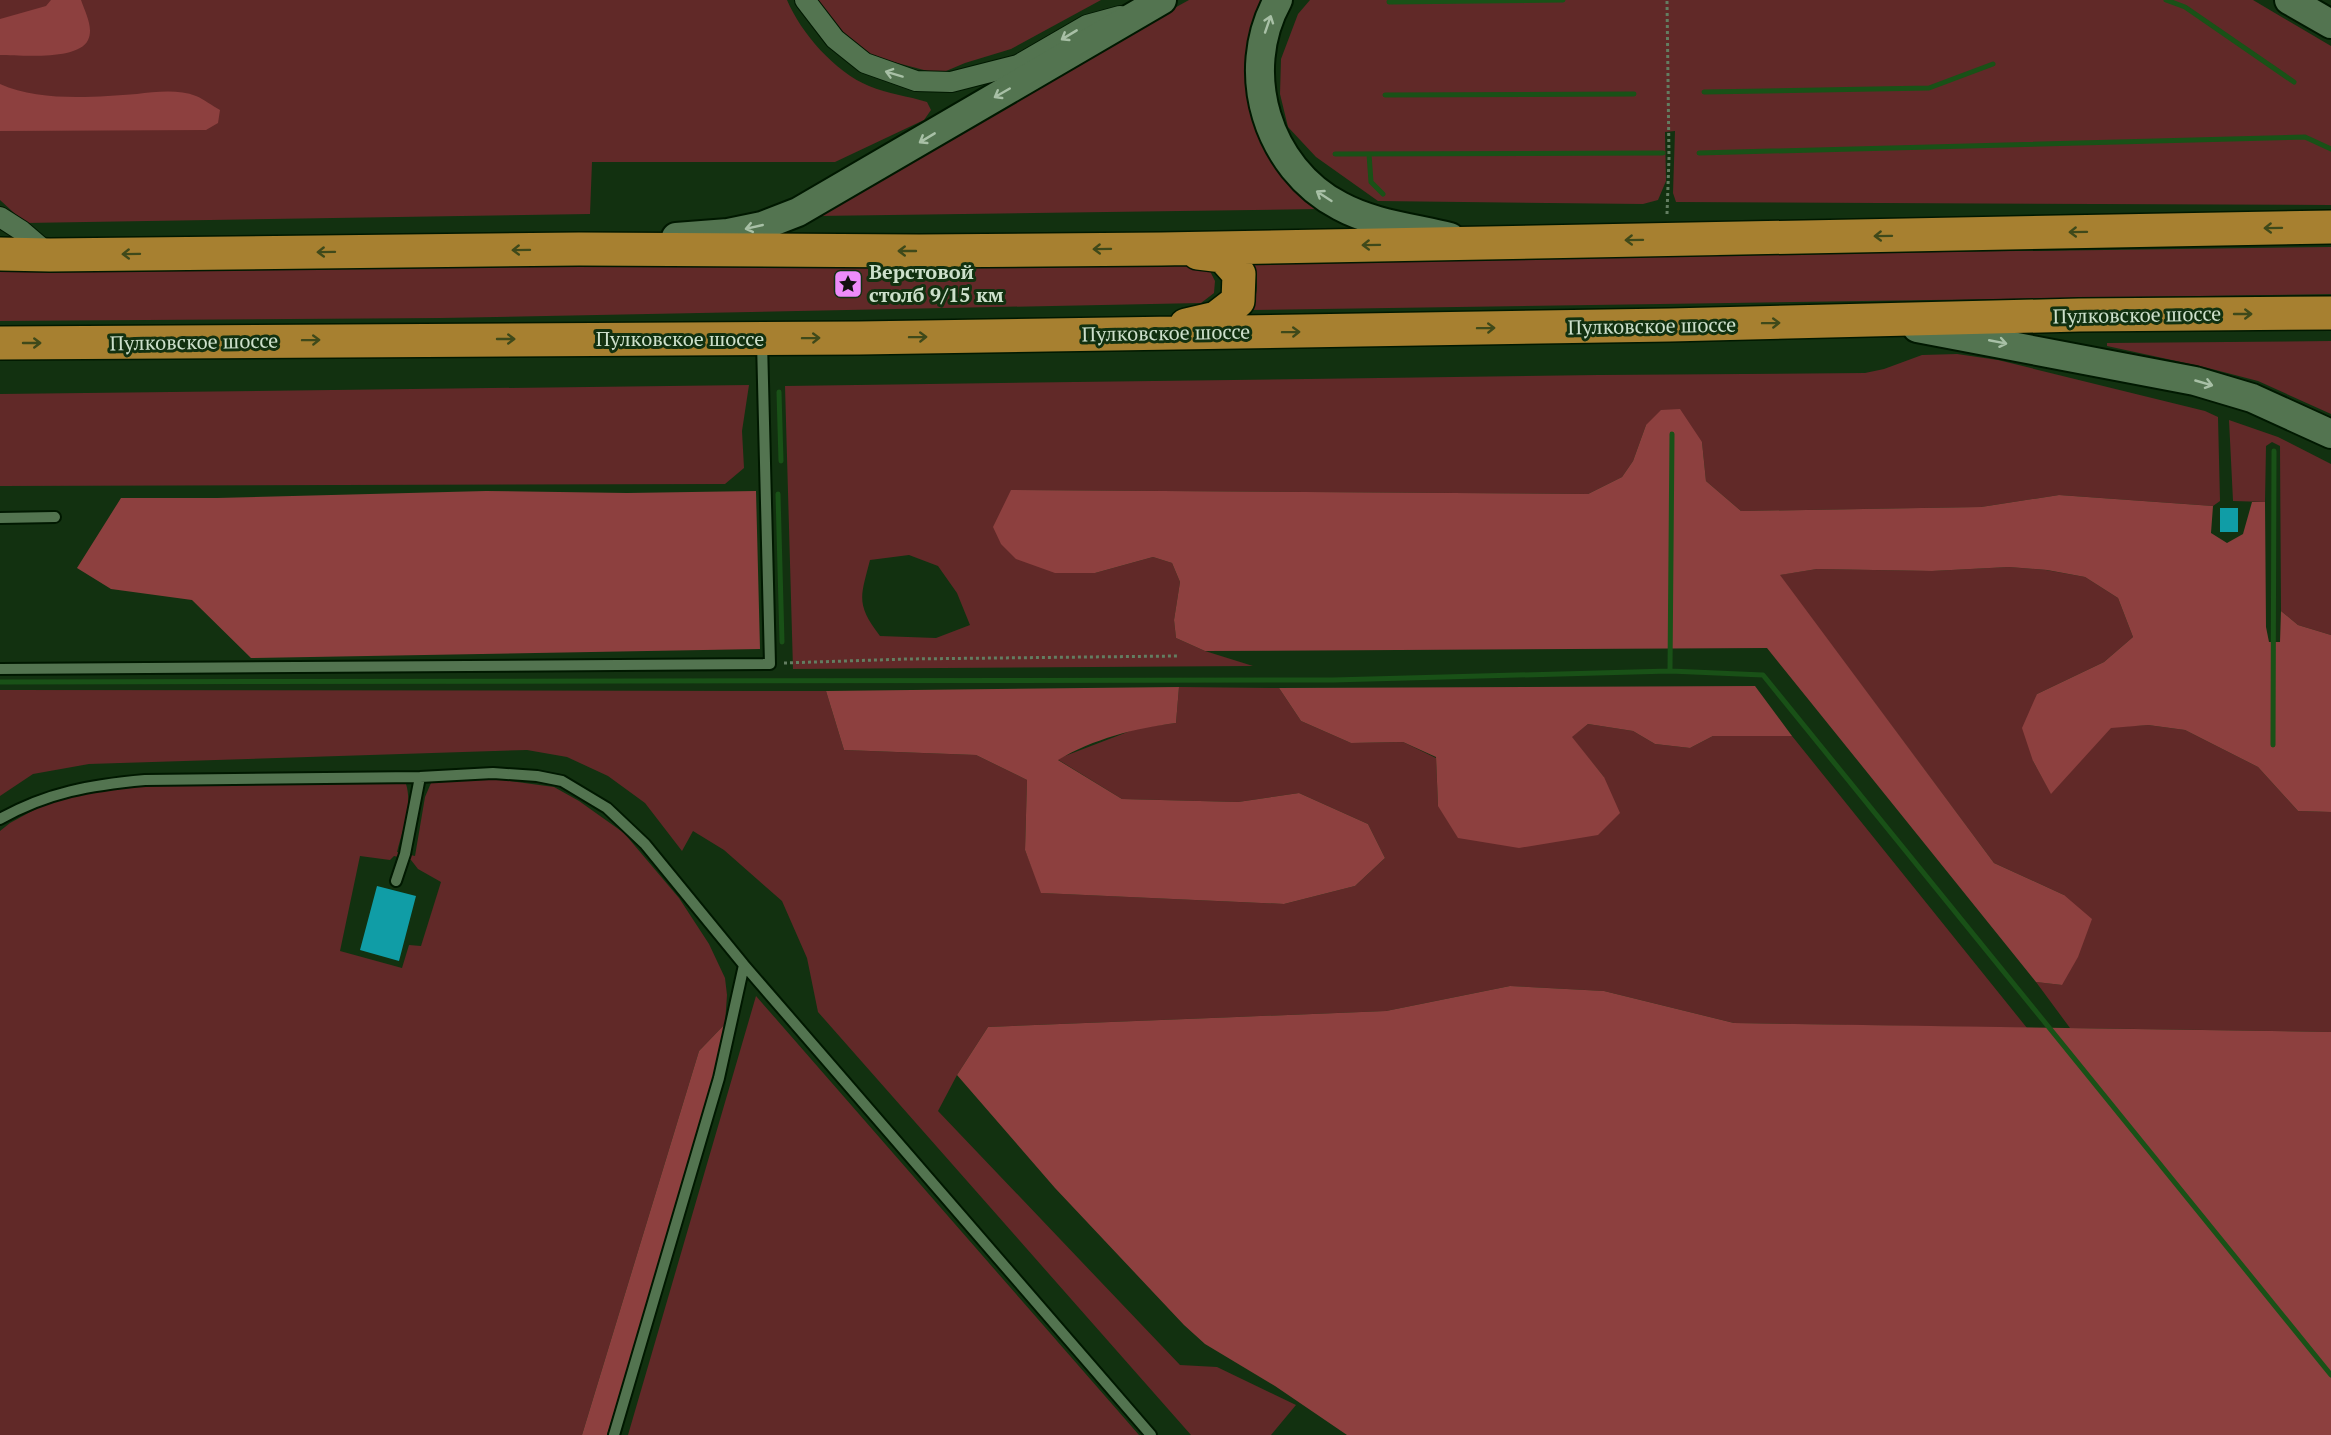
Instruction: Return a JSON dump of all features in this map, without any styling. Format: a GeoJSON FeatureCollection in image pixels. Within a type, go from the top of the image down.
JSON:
{"type":"FeatureCollection","features":[{"type":"Feature","properties":{"kind":"highway"},"geometry":{"type":"LineString","coordinates":[[0,254],[634,249],[931,251],[1161,249],[2331,227]]}},
{"type":"Feature","properties":{"kind":"highway"},"geometry":{"type":"LineString","coordinates":[[1149,334],[1216,318],[1238,301],[1239,274],[1223,256],[1161,249]]}},
{"type":"Feature","properties":{"kind":"highway","name":"Пулковское шоссе"},"geometry":{"type":"LineString","coordinates":[[0,344],[1149,334],[1878,321],[2079,315],[2331,313]]}},
{"type":"Feature","properties":{"kind":"main road"},"geometry":{"type":"LineString","coordinates":[[1278,0],[1267,23],[1263,39],[1260,66],[1261,98],[1275,140],[1311,188],[1339,206],[1359,215],[1472,243]]}},
{"type":"Feature","properties":{"kind":"main road"},"geometry":{"type":"LineString","coordinates":[[2289,0],[2331,24]]}},
{"type":"Feature","properties":{"kind":"main road"},"geometry":{"type":"LineString","coordinates":[[634,249],[683,235],[728,233],[762,226],[798,212],[1153,5]]}},
{"type":"Feature","properties":{"kind":"main road"},"geometry":{"type":"LineString","coordinates":[[1878,321],[1994,341],[2195,381],[2252,398],[2331,434]]}},
{"type":"Feature","properties":{"kind":"street"},"geometry":{"type":"LineString","coordinates":[[805,0],[835,39],[865,63],[916,81],[951,82],[1018,65],[1087,25],[1153,5]]}},
{"type":"Feature","properties":{"kind":"street"},"geometry":{"type":"LineString","coordinates":[[0,217],[22,231],[50,255]]}},
{"type":"Feature","properties":{"kind":"lane"},"geometry":{"type":"LineString","coordinates":[[0,669],[770,664],[762,339]]}},
{"type":"Feature","properties":{"kind":"lane"},"geometry":{"type":"LineString","coordinates":[[0,518],[55,517]]}},
{"type":"Feature","properties":{"kind":"lane"},"geometry":{"type":"LineString","coordinates":[[0,819],[23,806],[61,792],[102,784],[145,780],[420,777],[493,773],[537,776],[562,782],[583,792],[607,808],[645,844],[744,965],[1151,1435]]}},
{"type":"Feature","properties":{"kind":"lane"},"geometry":{"type":"LineString","coordinates":[[396,881],[405,854],[420,777]]}},
{"type":"Feature","properties":{"kind":"lane"},"geometry":{"type":"LineString","coordinates":[[614,1435],[719,1078],[744,965]]}},
{"type":"Feature","properties":{"kind":"path"},"geometry":{"type":"LineString","coordinates":[[1667,0],[1669,158],[1667,212]]}},
{"type":"Feature","properties":{"kind":"path"},"geometry":{"type":"LineString","coordinates":[[770,664],[907,659],[1177,656]]}},
{"type":"Feature","properties":{"kind":"shaded area"},"geometry":{"type":"Polygon","coordinates":[[[0,0],[787,0],[810,38],[844,71],[856,80],[876,89],[927,102],[931,110],[924,120],[835,162],[592,162],[590,214],[25,223],[0,200],[0,0]]]}},
{"type":"Feature","properties":{"kind":"shaded area"},"geometry":{"type":"Polygon","coordinates":[[[51,0],[81,0],[90,30],[88,40],[82,47],[61,54],[0,55],[0,19],[46,6],[51,0]]]}},
{"type":"Feature","properties":{"kind":"shaded area"},"geometry":{"type":"Polygon","coordinates":[[[817,0],[1101,0],[1011,49],[965,63],[939,74],[867,55],[836,27],[817,0]]]}},
{"type":"Feature","properties":{"kind":"shaded area"},"geometry":{"type":"Polygon","coordinates":[[[1189,0],[1264,0],[1256,125],[1277,169],[1294,188],[1319,209],[817,216],[1129,33],[1189,0]]]}},
{"type":"Feature","properties":{"kind":"shaded area"},"geometry":{"type":"Polygon","coordinates":[[[1310,0],[2253,0],[2331,46],[2331,205],[1676,202],[1673,193],[1675,131],[1665,132],[1666,181],[1658,200],[1643,204],[1378,201],[1316,157],[1288,127],[1280,94],[1281,59],[1298,14],[1310,0]]]}},
{"type":"Feature","properties":{"kind":"shaded area"},"geometry":{"type":"Polygon","coordinates":[[[0,84],[32,94],[67,97],[182,92],[199,97],[220,110],[218,123],[206,130],[0,131],[0,84]]]}},
{"type":"Feature","properties":{"kind":"shaded area"},"geometry":{"type":"Polygon","coordinates":[[[2331,247],[2331,294],[1250,310],[1257,286],[1252,261],[2331,247]]]}},
{"type":"Feature","properties":{"kind":"shaded area"},"geometry":{"type":"Polygon","coordinates":[[[436,265],[1195,266],[1210,271],[1215,281],[1214,293],[1201,303],[441,318],[0,321],[0,270],[436,265]]]}},
{"type":"Feature","properties":{"kind":"shaded area"},"geometry":{"type":"Polygon","coordinates":[[[2331,341],[2331,414],[2258,381],[2107,346],[2107,343],[2331,341]]]}},
{"type":"Feature","properties":{"kind":"shaded area"},"geometry":{"type":"Polygon","coordinates":[[[1957,354],[1998,360],[2205,411],[2218,417],[2220,501],[2213,506],[2059,495],[1981,507],[1741,511],[1706,481],[1702,442],[1646,425],[1633,461],[1622,477],[1588,494],[1011,490],[1095,573],[1153,557],[1172,563],[1180,582],[1174,620],[1176,638],[1205,651],[1253,666],[793,669],[785,386],[1865,373],[1884,369],[1922,355],[1957,354]],[[909,555],[870,560],[862,600],[867,616],[880,636],[936,638],[970,625],[957,593],[938,566],[909,555]]]}},
{"type":"Feature","properties":{"kind":"shaded area"},"geometry":{"type":"Polygon","coordinates":[[[749,385],[742,431],[744,468],[725,484],[0,486],[0,394],[749,385]]]}},
{"type":"Feature","properties":{"kind":"shaded area"},"geometry":{"type":"Polygon","coordinates":[[[1680,409],[1702,442],[1706,481],[1741,511],[1981,507],[2059,495],[2213,506],[2211,533],[2227,543],[2243,534],[2252,502],[2265,502],[2266,627],[2269,642],[2280,642],[2281,611],[2298,625],[2331,635],[2331,812],[2298,811],[2258,767],[2185,730],[2148,725],[2111,728],[2051,794],[2033,761],[2022,728],[2037,694],[2104,662],[2133,637],[2118,598],[2085,577],[2047,570],[2009,567],[1932,571],[1817,569],[1780,575],[1994,863],[2064,895],[2092,919],[2078,957],[2062,985],[2036,982],[1767,648],[1205,651],[1176,638],[1174,620],[1180,582],[1172,563],[1153,557],[1095,573],[1055,573],[1016,559],[1001,544],[993,527],[1011,490],[1588,494],[1622,477],[1633,461],[1646,425],[1661,410],[1680,409]]]}},
{"type":"Feature","properties":{"kind":"shaded area"},"geometry":{"type":"Polygon","coordinates":[[[2229,420],[2278,437],[2331,464],[2331,635],[2298,625],[2281,611],[2280,446],[2272,442],[2266,446],[2265,502],[2233,501],[2229,420]]]}},
{"type":"Feature","properties":{"kind":"shaded area"},"geometry":{"type":"Polygon","coordinates":[[[486,491],[627,493],[756,491],[760,649],[251,658],[192,600],[111,589],[77,568],[121,498],[217,498],[486,491]]]}},
{"type":"Feature","properties":{"kind":"shaded area"},"geometry":{"type":"Polygon","coordinates":[[[2009,567],[2046,570],[2085,577],[2118,598],[2133,637],[2104,662],[2037,694],[2033,761],[2051,793],[2111,727],[2148,725],[2185,730],[2258,767],[2298,811],[2331,812],[2331,1032],[2070,1028],[2036,982],[2062,985],[2064,895],[1994,863],[1779,575],[1817,569],[1932,571],[2009,567]]]}},
{"type":"Feature","properties":{"kind":"shaded area"},"geometry":{"type":"Polygon","coordinates":[[[1755,686],[1792,736],[1713,736],[1690,748],[1655,744],[1633,731],[1588,724],[1572,737],[1604,777],[1620,813],[1598,835],[1519,848],[1458,838],[1438,806],[1436,757],[1403,742],[1351,743],[1301,721],[1279,688],[1755,686]]]}},
{"type":"Feature","properties":{"kind":"shaded area"},"geometry":{"type":"Polygon","coordinates":[[[1179,687],[1279,688],[1301,721],[1351,743],[1403,742],[1436,758],[1438,806],[1604,777],[1571,737],[1588,724],[1633,731],[1655,744],[1690,748],[1713,736],[1792,736],[2027,1028],[1734,1023],[1604,991],[1510,986],[1386,1011],[988,1027],[957,1075],[938,1111],[1180,1365],[1217,1367],[1296,1405],[1271,1435],[1191,1435],[818,1012],[807,958],[782,901],[724,850],[693,831],[682,851],[645,803],[608,776],[567,757],[527,750],[89,764],[33,774],[0,796],[0,690],[826,691],[844,750],[976,755],[1027,780],[1025,850],[1042,893],[1284,904],[1355,886],[1385,858],[1368,824],[1299,793],[1238,802],[1122,799],[1057,759],[1138,728],[1176,723],[1179,687]]]}},
{"type":"Feature","properties":{"kind":"shaded area"},"geometry":{"type":"Polygon","coordinates":[[[1179,687],[1176,723],[1115,736],[1086,746],[1058,760],[1122,799],[1238,802],[1299,793],[1368,824],[1385,858],[1355,886],[1284,904],[1041,893],[1025,850],[1027,780],[976,755],[844,750],[826,691],[1179,687]]]}},
{"type":"Feature","properties":{"kind":"shaded area"},"geometry":{"type":"Polygon","coordinates":[[[489,778],[554,787],[579,801],[624,833],[679,898],[709,944],[725,978],[727,995],[725,1024],[699,1051],[582,1435],[0,1435],[0,831],[41,806],[75,793],[130,785],[395,780],[406,784],[408,792],[406,818],[397,852],[415,856],[425,797],[431,783],[489,778]],[[360,856],[340,951],[402,968],[409,945],[421,946],[441,882],[418,869],[411,860],[394,856],[390,860],[360,856]]]}},
{"type":"Feature","properties":{"kind":"shaded area"},"geometry":{"type":"Polygon","coordinates":[[[1510,986],[1604,991],[1734,1023],[2331,1032],[2331,1435],[1347,1435],[1275,1386],[1205,1344],[1184,1325],[1055,1188],[957,1075],[988,1027],[1386,1011],[1510,986]]]}},
{"type":"Feature","properties":{"kind":"shaded area"},"geometry":{"type":"Polygon","coordinates":[[[756,996],[1139,1435],[628,1435],[756,996]]]}},
{"type":"Feature","properties":{"kind":"shaded area"},"geometry":{"type":"Polygon","coordinates":[[[725,1024],[716,1079],[607,1435],[582,1435],[699,1051],[725,1024]]]}},
{"type":"Feature","properties":{"kind":"building"},"geometry":{"type":"Polygon","coordinates":[[[2220,508],[2238,508],[2238,532],[2220,532],[2220,508]]]}},
{"type":"Feature","properties":{"kind":"building"},"geometry":{"type":"Polygon","coordinates":[[[377,886],[416,896],[399,961],[360,950],[377,886]]]}},
{"type":"Feature","properties":{"kind":"waterway"},"geometry":{"type":"LineString","coordinates":[[1389,2],[1563,0]]}},
{"type":"Feature","properties":{"kind":"waterway"},"geometry":{"type":"LineString","coordinates":[[2166,0],[2185,7],[2294,82]]}},
{"type":"Feature","properties":{"kind":"waterway"},"geometry":{"type":"LineString","coordinates":[[1704,92],[1929,88],[1993,64]]}},
{"type":"Feature","properties":{"kind":"waterway"},"geometry":{"type":"LineString","coordinates":[[1385,95],[1634,94]]}},
{"type":"Feature","properties":{"kind":"waterway"},"geometry":{"type":"LineString","coordinates":[[1699,153],[2305,137],[2331,149]]}},
{"type":"Feature","properties":{"kind":"waterway"},"geometry":{"type":"LineString","coordinates":[[1335,154],[1663,153]]}},
{"type":"Feature","properties":{"kind":"waterway"},"geometry":{"type":"LineString","coordinates":[[1369,154],[1371,182],[1383,194]]}},
{"type":"Feature","properties":{"kind":"waterway"},"geometry":{"type":"LineString","coordinates":[[779,392],[781,461]]}},
{"type":"Feature","properties":{"kind":"waterway"},"geometry":{"type":"LineString","coordinates":[[1672,434],[1670,671],[1763,675],[2331,1375]]}},
{"type":"Feature","properties":{"kind":"waterway"},"geometry":{"type":"LineString","coordinates":[[2273,745],[2274,451]]}},
{"type":"Feature","properties":{"kind":"waterway"},"geometry":{"type":"LineString","coordinates":[[778,494],[782,642]]}},
{"type":"Feature","properties":{"kind":"waterway"},"geometry":{"type":"LineString","coordinates":[[0,682],[1333,680],[1670,671]]}},
{"type":"Feature","properties":{"kind":"place","name":"Верстовой столб 9/15 км"},"geometry":{"type":"Point","coordinates":[848,284]}}]}
